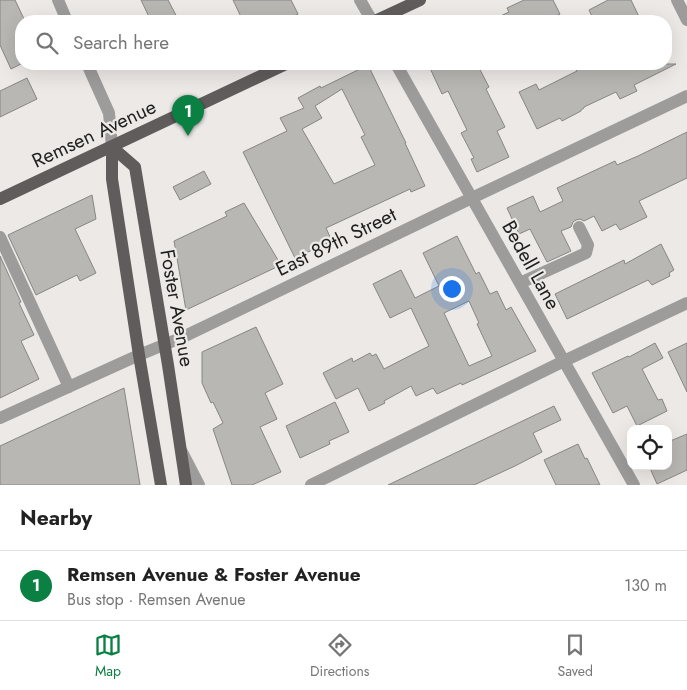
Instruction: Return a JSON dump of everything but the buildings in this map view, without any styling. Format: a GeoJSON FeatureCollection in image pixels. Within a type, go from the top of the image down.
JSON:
{"type":"FeatureCollection","features":[{"type":"Feature","properties":{"kind":"main road"},"geometry":{"type":"LineString","coordinates":[[386,15],[420,0]]}},
{"type":"Feature","properties":{"kind":"main road","name":"Remsen Avenue"},"geometry":{"type":"LineString","coordinates":[[0,199],[273,70]]}},
{"type":"Feature","properties":{"kind":"main road"},"geometry":{"type":"LineString","coordinates":[[112,147],[112,179],[161,485]]}},
{"type":"Feature","properties":{"kind":"main road","name":"Foster Avenue"},"geometry":{"type":"LineString","coordinates":[[112,147],[135,167],[186,485]]}},
{"type":"Feature","properties":{"kind":"street"},"geometry":{"type":"LineString","coordinates":[[58,0],[65,15]]}},
{"type":"Feature","properties":{"kind":"street"},"geometry":{"type":"LineString","coordinates":[[360,0],[369,15]]}},
{"type":"Feature","properties":{"kind":"street"},"geometry":{"type":"LineString","coordinates":[[678,0],[687,20]]}},
{"type":"Feature","properties":{"kind":"street"},"geometry":{"type":"LineString","coordinates":[[90,70],[109,114],[112,147]]}},
{"type":"Feature","properties":{"kind":"street","name":"Bedell Lane"},"geometry":{"type":"LineString","coordinates":[[399,70],[634,485]]}},
{"type":"Feature","properties":{"kind":"street","name":"East 89th Street"},"geometry":{"type":"LineString","coordinates":[[0,418],[164,345],[687,96]]}},
{"type":"Feature","properties":{"kind":"street"},"geometry":{"type":"LineString","coordinates":[[520,283],[586,253],[588,246],[579,227]]}},
{"type":"Feature","properties":{"kind":"street"},"geometry":{"type":"LineString","coordinates":[[0,237],[69,387]]}},
{"type":"Feature","properties":{"kind":"street"},"geometry":{"type":"LineString","coordinates":[[311,485],[687,303]]}},
{"type":"Feature","properties":{"kind":"street"},"geometry":{"type":"LineString","coordinates":[[180,448],[199,485]]}},
{"type":"Feature","properties":{"kind":"place","name":"Remsen Avenue & Foster Avenue"},"geometry":{"type":"Point","coordinates":[188,136]}}]}
